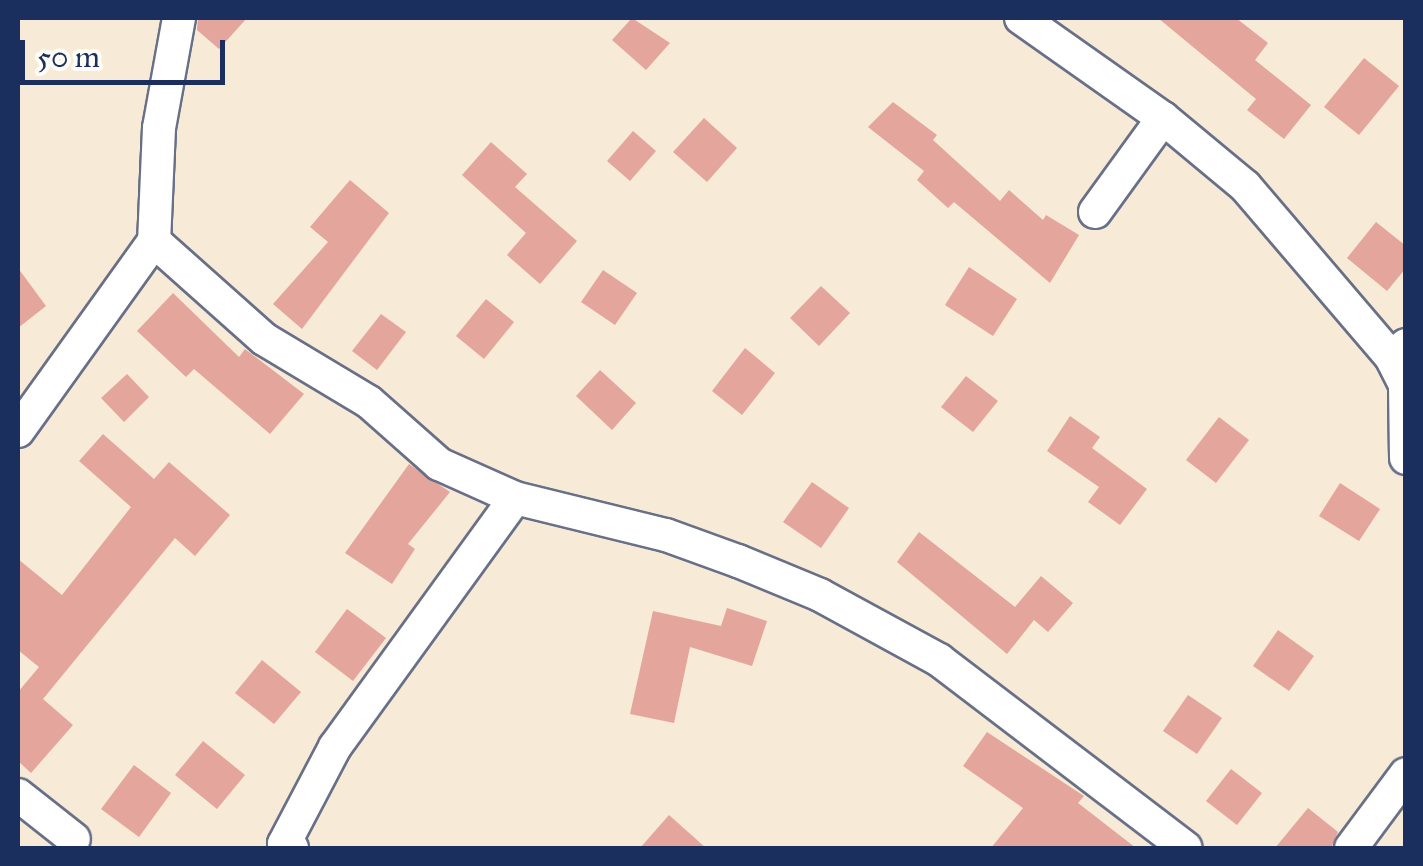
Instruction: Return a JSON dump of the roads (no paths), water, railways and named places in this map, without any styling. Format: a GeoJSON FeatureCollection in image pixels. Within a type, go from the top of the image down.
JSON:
{"type":"FeatureCollection","features":[{"type":"Feature","properties":{"kind":"street"},"geometry":{"type":"LineString","coordinates":[[18,431],[154,241],[159,128],[180,18]]}},
{"type":"Feature","properties":{"kind":"street"},"geometry":{"type":"LineString","coordinates":[[1021,18],[1163,118],[1245,186],[1399,351],[1406,386],[1406,458]]}},
{"type":"Feature","properties":{"kind":"street"},"geometry":{"type":"LineString","coordinates":[[1095,212],[1163,118]]}},
{"type":"Feature","properties":{"kind":"street"},"geometry":{"type":"LineString","coordinates":[[154,241],[264,339],[368,402],[439,464],[514,498],[666,535],[820,595],[939,660],[1014,712],[1119,801],[1186,848]]}},
{"type":"Feature","properties":{"kind":"street"},"geometry":{"type":"LineString","coordinates":[[292,848],[284,844],[335,747],[514,498]]}},
{"type":"Feature","properties":{"kind":"street"},"geometry":{"type":"LineString","coordinates":[[1350,848],[1406,774]]}},
{"type":"Feature","properties":{"kind":"street"},"geometry":{"type":"LineString","coordinates":[[18,795],[74,840]]}}]}
